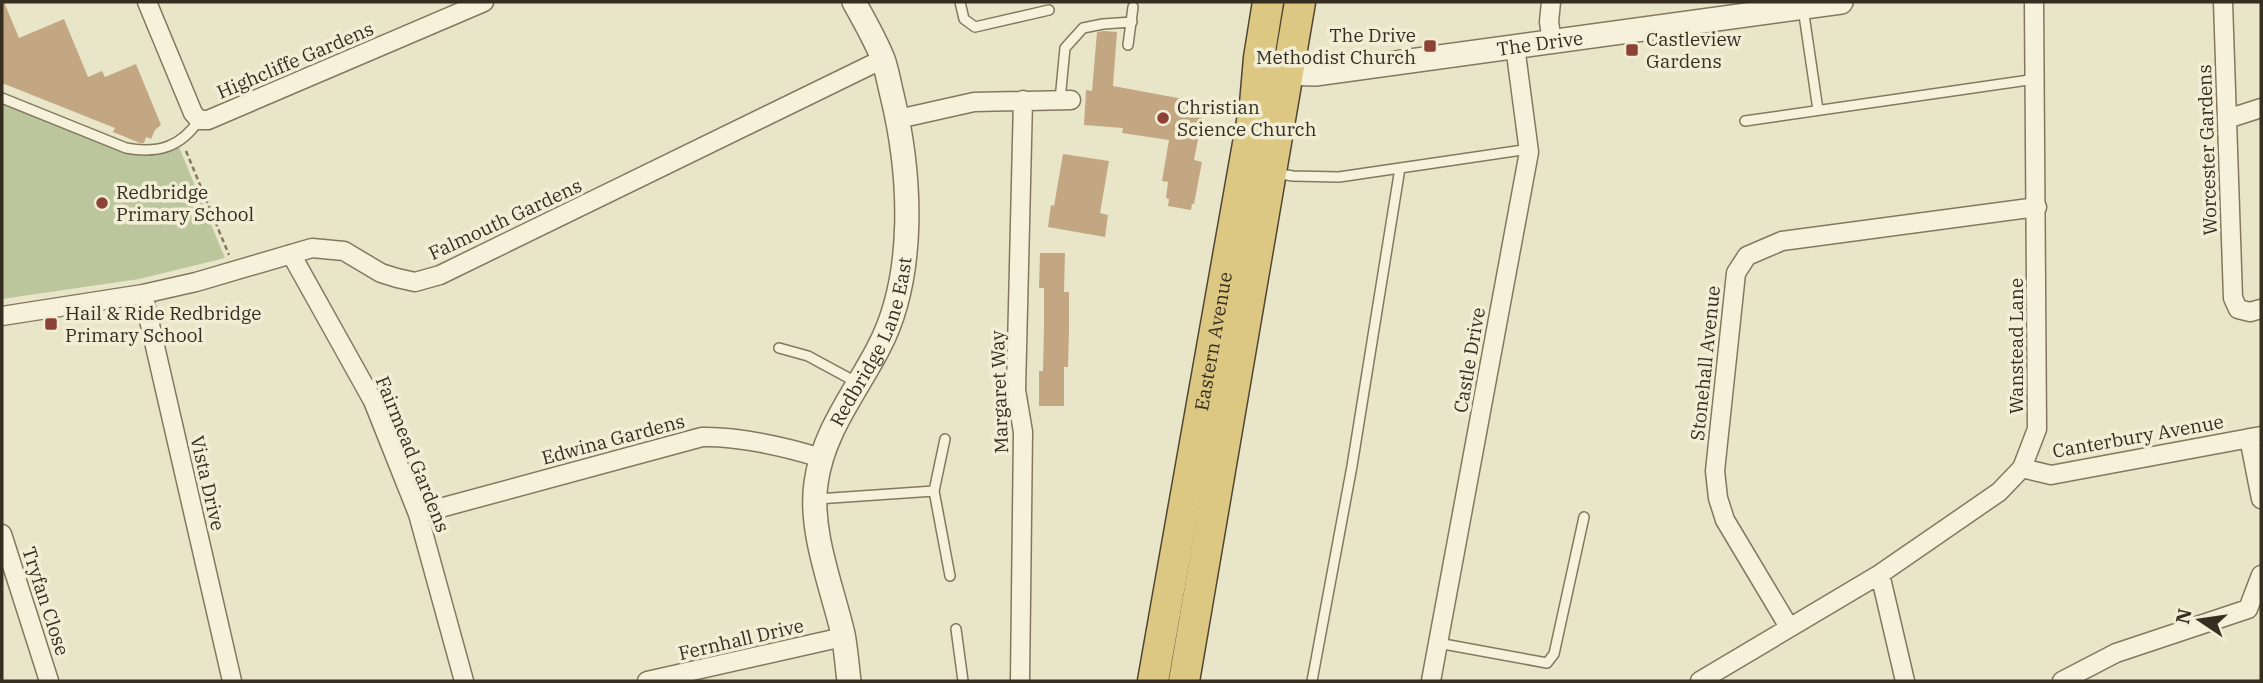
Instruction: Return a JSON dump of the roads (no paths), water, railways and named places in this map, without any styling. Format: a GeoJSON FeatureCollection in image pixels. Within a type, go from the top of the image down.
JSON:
{"type":"FeatureCollection","features":[{"type":"Feature","properties":{"kind":"highway","name":"Eastern Avenue"},"geometry":{"type":"LineString","coordinates":[[1153,681],[1255,104],[1268,2]]}},
{"type":"Feature","properties":{"kind":"highway","name":"Eastern Avenue"},"geometry":{"type":"LineString","coordinates":[[1184,681],[1300,2]]}},
{"type":"Feature","properties":{"kind":"street"},"geometry":{"type":"LineString","coordinates":[[147,2],[193,113],[199,120]]}},
{"type":"Feature","properties":{"kind":"street","name":"Highcliffe Gardens"},"geometry":{"type":"LineString","coordinates":[[199,120],[208,120],[484,2]]}},
{"type":"Feature","properties":{"kind":"street","name":"Redbridge Lane East"},"geometry":{"type":"LineString","coordinates":[[849,681],[844,637],[815,523],[814,500],[821,458],[840,415],[878,350],[892,319],[903,276],[906,195],[898,119],[883,59],[854,2]]}},
{"type":"Feature","properties":{"kind":"street"},"geometry":{"type":"LineString","coordinates":[[1550,2],[1552,41]]}},
{"type":"Feature","properties":{"kind":"street","name":"The Drive"},"geometry":{"type":"LineString","coordinates":[[1289,73],[1315,74],[1552,41],[1760,7],[1803,7],[1841,2]]}},
{"type":"Feature","properties":{"kind":"street","name":"Wanstead Lane"},"geometry":{"type":"LineString","coordinates":[[1706,679],[1881,574],[1999,492],[2022,468],[2037,429],[2034,2]]}},
{"type":"Feature","properties":{"kind":"street","name":"Worcester Gardens"},"geometry":{"type":"LineString","coordinates":[[2223,2],[2233,298],[2238,309],[2250,312],[2261,309]]}},
{"type":"Feature","properties":{"kind":"street","name":"Castle Drive"},"geometry":{"type":"LineString","coordinates":[[1431,681],[1529,149],[1516,46]]}},
{"type":"Feature","properties":{"kind":"street","name":"Falmouth Gardens"},"geometry":{"type":"LineString","coordinates":[[2,316],[143,294],[312,248],[344,251],[382,273],[415,282],[440,275],[883,59]]}},
{"type":"Feature","properties":{"kind":"street"},"geometry":{"type":"LineString","coordinates":[[1255,104],[1270,79],[1279,73],[1289,73]]}},
{"type":"Feature","properties":{"kind":"street","name":"Margaret Way"},"geometry":{"type":"LineString","coordinates":[[1020,681],[1023,432],[1016,390],[1023,100]]}},
{"type":"Feature","properties":{"kind":"street"},"geometry":{"type":"LineString","coordinates":[[898,119],[974,102],[1065,100]]}},
{"type":"Feature","properties":{"kind":"street"},"geometry":{"type":"LineString","coordinates":[[2227,118],[2261,108]]}},
{"type":"Feature","properties":{"kind":"street","name":"Stonehall Avenue"},"geometry":{"type":"LineString","coordinates":[[1790,627],[1724,520],[1718,498],[1715,471],[1736,273],[1747,256],[1782,241],[2037,208]]}},
{"type":"Feature","properties":{"kind":"street","name":"Fairmead Gardens"},"geometry":{"type":"LineString","coordinates":[[291,254],[373,401],[418,514],[464,681]]}},
{"type":"Feature","properties":{"kind":"street","name":"Vista Drive"},"geometry":{"type":"LineString","coordinates":[[143,294],[232,681]]}},
{"type":"Feature","properties":{"kind":"street","name":"Edwina Gardens"},"geometry":{"type":"LineString","coordinates":[[418,514],[702,437],[743,441],[804,452],[821,458]]}},
{"type":"Feature","properties":{"kind":"street"},"geometry":{"type":"LineString","coordinates":[[2255,437],[2261,499]]}},
{"type":"Feature","properties":{"kind":"street","name":"Canterbury Avenue"},"geometry":{"type":"LineString","coordinates":[[2022,468],[2051,475],[2255,437]]}},
{"type":"Feature","properties":{"kind":"street","name":"Tryfan Close"},"geometry":{"type":"LineString","coordinates":[[2,534],[49,681]]}},
{"type":"Feature","properties":{"kind":"street"},"geometry":{"type":"LineString","coordinates":[[1881,574],[1905,681]]}},
{"type":"Feature","properties":{"kind":"street"},"geometry":{"type":"LineString","coordinates":[[2062,681],[2116,653],[2248,609],[2261,575]]}},
{"type":"Feature","properties":{"kind":"street","name":"Fernhall Drive"},"geometry":{"type":"LineString","coordinates":[[647,681],[844,637]]}},
{"type":"Feature","properties":{"kind":"lane"},"geometry":{"type":"LineString","coordinates":[[960,2],[964,19],[975,27],[1049,10]]}},
{"type":"Feature","properties":{"kind":"lane"},"geometry":{"type":"LineString","coordinates":[[1803,7],[1818,110]]}},
{"type":"Feature","properties":{"kind":"lane"},"geometry":{"type":"LineString","coordinates":[[1128,45],[1133,8]]}},
{"type":"Feature","properties":{"kind":"lane"},"geometry":{"type":"LineString","coordinates":[[1065,100],[1065,48],[1083,28],[1103,23],[1132,22]]}},
{"type":"Feature","properties":{"kind":"lane"},"geometry":{"type":"LineString","coordinates":[[1745,121],[2036,79]]}},
{"type":"Feature","properties":{"kind":"lane"},"geometry":{"type":"LineString","coordinates":[[2,98],[126,148],[144,151],[160,149],[182,140],[199,120]]}},
{"type":"Feature","properties":{"kind":"lane"},"geometry":{"type":"LineString","coordinates":[[1272,173],[1339,177],[1529,149]]}},
{"type":"Feature","properties":{"kind":"lane"},"geometry":{"type":"LineString","coordinates":[[1312,681],[1352,466],[1400,168]]}},
{"type":"Feature","properties":{"kind":"lane"},"geometry":{"type":"LineString","coordinates":[[779,348],[808,356],[858,383]]}},
{"type":"Feature","properties":{"kind":"lane"},"geometry":{"type":"LineString","coordinates":[[946,439],[934,491],[950,576]]}},
{"type":"Feature","properties":{"kind":"lane"},"geometry":{"type":"LineString","coordinates":[[814,500],[934,491]]}},
{"type":"Feature","properties":{"kind":"lane"},"geometry":{"type":"LineString","coordinates":[[1438,643],[1547,663],[1554,654],[1584,517]]}},
{"type":"Feature","properties":{"kind":"lane"},"geometry":{"type":"LineString","coordinates":[[956,629],[962,681]]}},
{"type":"Feature","properties":{"kind":"place","name":"The Drive Methodist Church"},"geometry":{"type":"Point","coordinates":[1430,46]}},
{"type":"Feature","properties":{"kind":"place","name":"Castleview Gardens"},"geometry":{"type":"Point","coordinates":[1632,50]}},
{"type":"Feature","properties":{"kind":"place","name":"Christian Science Church"},"geometry":{"type":"Point","coordinates":[1163,118]}},
{"type":"Feature","properties":{"kind":"place","name":"Redbridge Primary School"},"geometry":{"type":"Point","coordinates":[102,203]}},
{"type":"Feature","properties":{"kind":"place","name":"Hail & Ride Redbridge Primary School"},"geometry":{"type":"Point","coordinates":[51,324]}}]}
